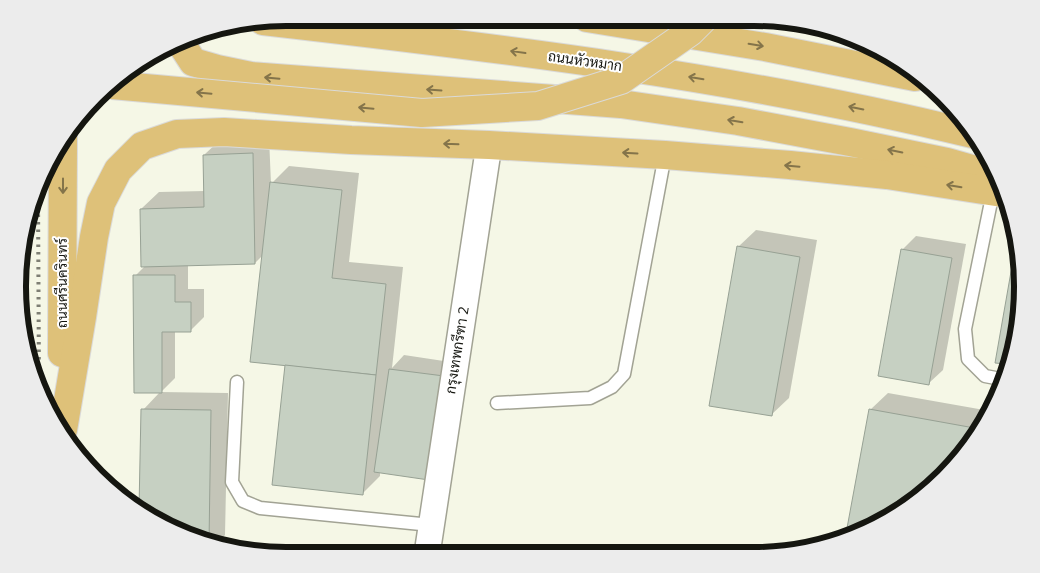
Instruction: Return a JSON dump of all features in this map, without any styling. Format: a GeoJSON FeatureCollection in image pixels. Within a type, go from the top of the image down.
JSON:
{"type":"FeatureCollection","features":[{"type":"Feature","properties":{"kind":"main road","name":"ถนนหัวหมาก"},"geometry":{"type":"LineString","coordinates":[[307,26],[449,42],[614,65],[770,91],[904,117],[963,132]]}},
{"type":"Feature","properties":{"kind":"main road"},"geometry":{"type":"LineString","coordinates":[[636,26],[765,47],[906,76]]}},
{"type":"Feature","properties":{"kind":"main road"},"geometry":{"type":"LineString","coordinates":[[121,86],[422,113],[538,106],[621,80],[696,26]]}},
{"type":"Feature","properties":{"kind":"main road"},"geometry":{"type":"LineString","coordinates":[[183,48],[192,62],[251,76],[621,104],[738,121],[947,162],[993,186]]}},
{"type":"Feature","properties":{"kind":"main road"},"geometry":{"type":"LineString","coordinates":[[64,422],[101,203],[118,170],[142,146],[177,134],[224,132],[665,155],[790,165],[994,187]]}},
{"type":"Feature","properties":{"kind":"main road","name":"ถนนศรีนครินทร์"},"geometry":{"type":"LineString","coordinates":[[63,153],[63,420]]}},
{"type":"Feature","properties":{"kind":"street","name":"กรุงเทพกรีฑา 2"},"geometry":{"type":"LineString","coordinates":[[428,547],[489,145]]}},
{"type":"Feature","properties":{"kind":"lane"},"geometry":{"type":"LineString","coordinates":[[497,403],[590,398],[612,387],[624,374],[665,155]]}},
{"type":"Feature","properties":{"kind":"lane"},"geometry":{"type":"LineString","coordinates":[[995,190],[965,329],[968,359],[985,376],[997,378]]}},
{"type":"Feature","properties":{"kind":"lane"},"geometry":{"type":"LineString","coordinates":[[237,382],[232,482],[243,501],[260,508],[430,525]]}},
{"type":"Feature","properties":{"kind":"building"},"geometry":{"type":"Polygon","coordinates":[[[253,153],[255,264],[141,267],[140,209],[204,207],[203,155],[253,153]]]}},
{"type":"Feature","properties":{"kind":"building"},"geometry":{"type":"Polygon","coordinates":[[[270,182],[342,190],[332,278],[386,284],[376,375],[250,362],[270,182]]]}},
{"type":"Feature","properties":{"kind":"building"},"geometry":{"type":"Polygon","coordinates":[[[737,246],[800,257],[772,416],[709,406],[737,246]]]}},
{"type":"Feature","properties":{"kind":"building"},"geometry":{"type":"Polygon","coordinates":[[[901,249],[952,258],[929,385],[878,376],[901,249]]]}},
{"type":"Feature","properties":{"kind":"building"},"geometry":{"type":"Polygon","coordinates":[[[1012,266],[1014,286],[1012,320],[1002,364],[995,363],[1012,266]]]}},
{"type":"Feature","properties":{"kind":"building"},"geometry":{"type":"Polygon","coordinates":[[[133,275],[175,275],[175,302],[191,302],[191,332],[162,332],[162,393],[134,393],[133,275]]]}},
{"type":"Feature","properties":{"kind":"building"},"geometry":{"type":"Polygon","coordinates":[[[285,365],[376,375],[363,495],[272,485],[285,365]]]}},
{"type":"Feature","properties":{"kind":"building"},"geometry":{"type":"Polygon","coordinates":[[[389,369],[444,376],[429,480],[374,472],[389,369]]]}},
{"type":"Feature","properties":{"kind":"building"},"geometry":{"type":"Polygon","coordinates":[[[141,409],[211,410],[209,535],[171,520],[139,501],[141,409]]]}},
{"type":"Feature","properties":{"kind":"building"},"geometry":{"type":"Polygon","coordinates":[[[869,409],[972,428],[938,471],[912,493],[884,512],[847,529],[869,409]]]}},
{"type":"Feature","properties":{"kind":"railway"},"geometry":{"type":"LineString","coordinates":[[38,209],[39,366]]}}]}
